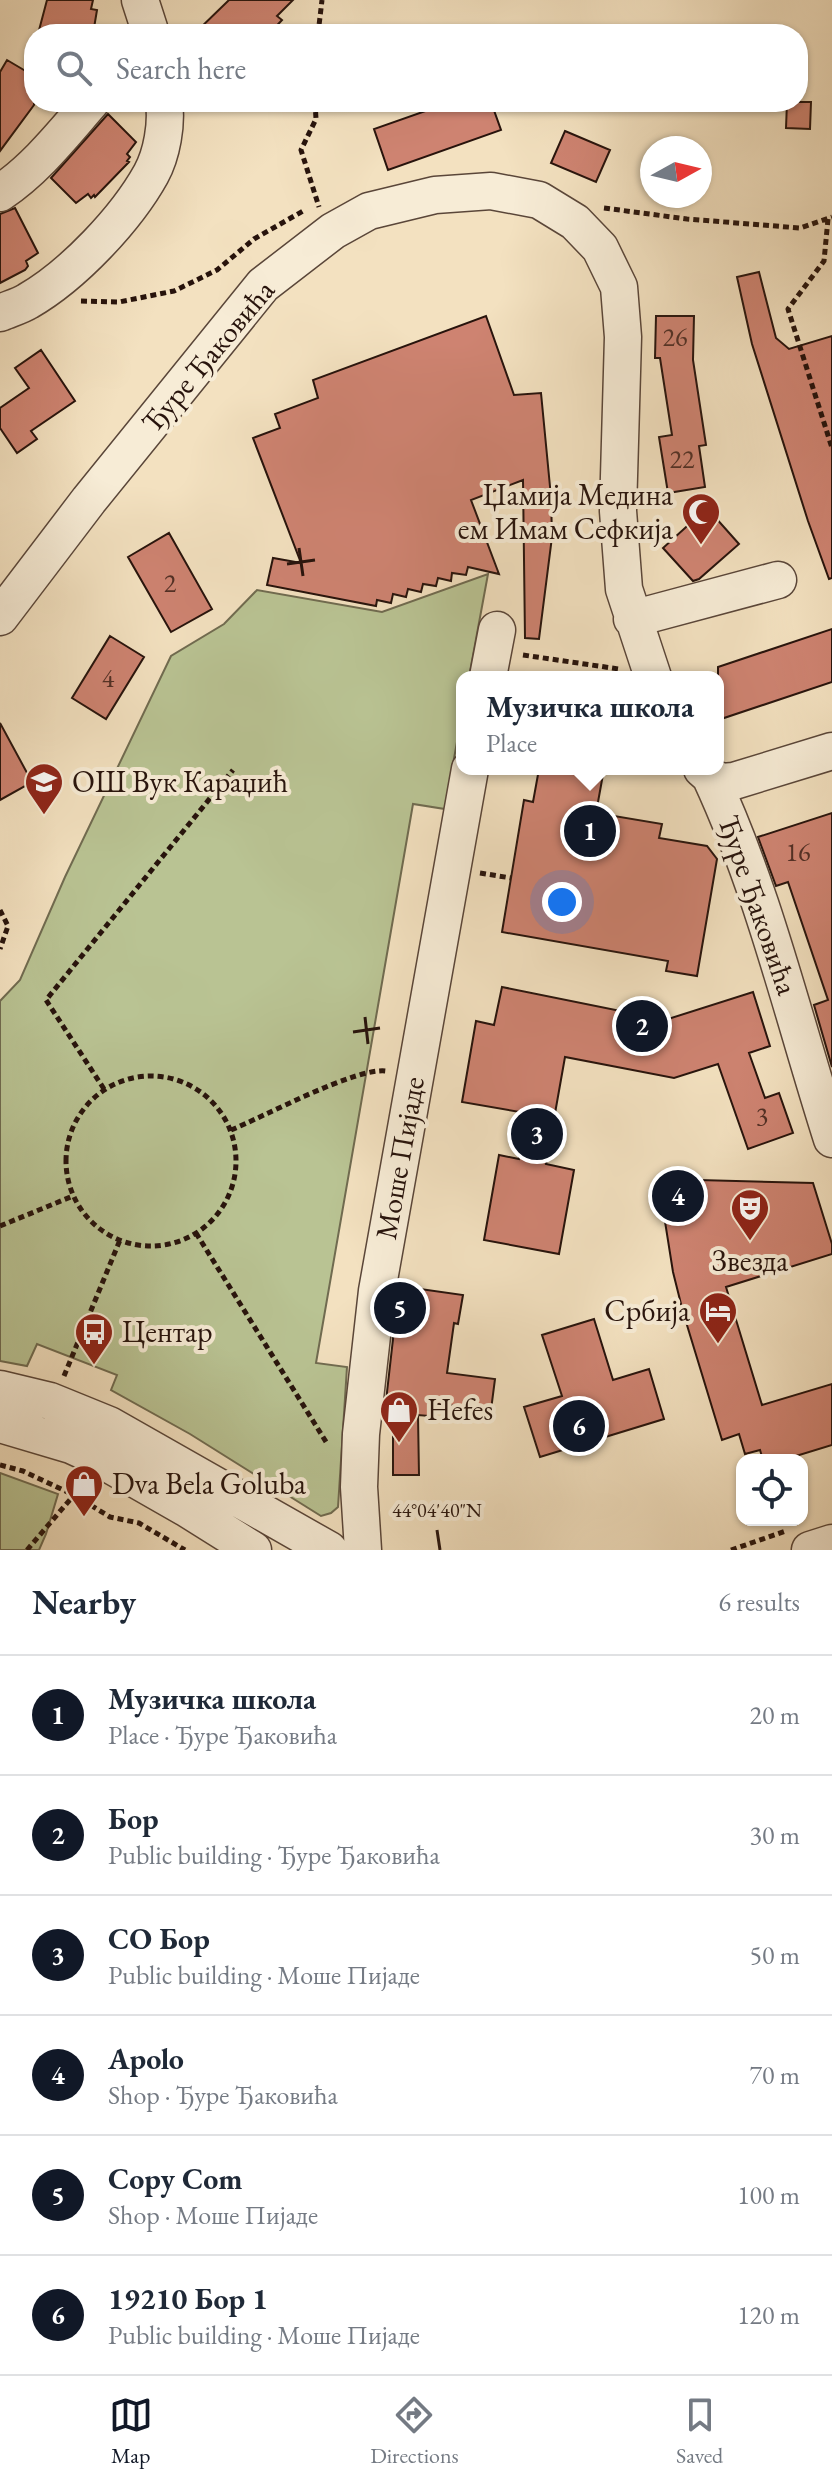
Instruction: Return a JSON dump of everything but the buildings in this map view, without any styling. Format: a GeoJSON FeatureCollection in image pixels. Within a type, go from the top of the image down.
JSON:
{"type":"FeatureCollection","features":[{"type":"Feature","properties":{"kind":"street"},"geometry":{"type":"LineString","coordinates":[[140,0],[148,24]]}},
{"type":"Feature","properties":{"kind":"street"},"geometry":{"type":"LineString","coordinates":[[0,193],[18,181],[82,112]]}},
{"type":"Feature","properties":{"kind":"street"},"geometry":{"type":"LineString","coordinates":[[14,307],[71,269],[111,230],[152,173],[160,149],[165,112]]}},
{"type":"Feature","properties":{"kind":"street","name":"Ђуре Ђаковића"},"geometry":{"type":"LineString","coordinates":[[0,617],[89,500],[263,285],[333,231],[369,211],[435,195],[491,191],[539,200],[575,222],[600,248],[619,287],[623,337],[618,511],[624,589],[650,671]]}},
{"type":"Feature","properties":{"kind":"street"},"geometry":{"type":"LineString","coordinates":[[632,619],[778,580]]}},
{"type":"Feature","properties":{"kind":"street"},"geometry":{"type":"LineString","coordinates":[[710,775],[721,782],[734,781],[832,751]]}},
{"type":"Feature","properties":{"kind":"street","name":"Моше Пијаде"},"geometry":{"type":"LineString","coordinates":[[363,1550],[359,1487],[366,1381],[377,1291],[469,775]]}},
{"type":"Feature","properties":{"kind":"street","name":"Ђуре Ђаковића"},"geometry":{"type":"LineString","coordinates":[[707,775],[746,857],[798,1019],[832,1139]]}},
{"type":"Feature","properties":{"kind":"street"},"geometry":{"type":"LineString","coordinates":[[0,1389],[50,1401],[109,1425],[329,1550]]}},
{"type":"Feature","properties":{"kind":"street"},"geometry":{"type":"LineString","coordinates":[[0,1424],[71,1445],[95,1456],[253,1550]]}},
{"type":"Feature","properties":{"kind":"street"},"geometry":{"type":"LineString","coordinates":[[810,1550],[832,1543]]}},
{"type":"Feature","properties":{"kind":"path"},"geometry":{"type":"LineString","coordinates":[[319,24],[322,0]]}},
{"type":"Feature","properties":{"kind":"path"},"geometry":{"type":"LineString","coordinates":[[316,112],[316,119],[301,150],[317,203]]}},
{"type":"Feature","properties":{"kind":"path"},"geometry":{"type":"LineString","coordinates":[[14,307],[119,302],[174,291],[217,270],[254,239],[304,210]]}},
{"type":"Feature","properties":{"kind":"path"},"geometry":{"type":"LineString","coordinates":[[629,212],[800,228],[830,218],[824,261],[788,309],[832,448]]}},
{"type":"Feature","properties":{"kind":"path"},"geometry":{"type":"LineString","coordinates":[[493,652],[650,671]]}},
{"type":"Feature","properties":{"kind":"path"},"geometry":{"type":"LineString","coordinates":[[104,1089],[46,1000],[233,770]]}},
{"type":"Feature","properties":{"kind":"path"},"geometry":{"type":"LineString","coordinates":[[0,910],[8,926],[0,949]]}},
{"type":"Feature","properties":{"kind":"path"},"geometry":{"type":"LineString","coordinates":[[231,1130],[353,1075],[380,1070],[414,1075]]}},
{"type":"Feature","properties":{"kind":"path"},"geometry":{"type":"LineString","coordinates":[[153,1075],[177,1079],[199,1090],[217,1106],[231,1130],[236,1150],[235,1174],[228,1197],[216,1217],[196,1233],[174,1243],[149,1246],[120,1240],[103,1232],[86,1216],[73,1196],[67,1172],[67,1148],[74,1124],[104,1089],[129,1078],[153,1075]]}},
{"type":"Feature","properties":{"kind":"path"},"geometry":{"type":"LineString","coordinates":[[0,1226],[73,1196]]}},
{"type":"Feature","properties":{"kind":"path"},"geometry":{"type":"LineString","coordinates":[[196,1233],[329,1446]]}},
{"type":"Feature","properties":{"kind":"path"},"geometry":{"type":"LineString","coordinates":[[50,1401],[63,1378],[120,1240]]}},
{"type":"Feature","properties":{"kind":"path"},"geometry":{"type":"LineString","coordinates":[[0,1465],[23,1471],[74,1495],[110,1517],[139,1523],[185,1550]]}},
{"type":"Feature","properties":{"kind":"path"},"geometry":{"type":"LineString","coordinates":[[27,1550],[74,1495]]}},
{"type":"Feature","properties":{"kind":"green space"},"geometry":{"type":"Polygon","coordinates":[[[488,574],[470,671],[456,671],[456,748],[445,809],[413,804],[316,1363],[347,1367],[338,1507],[321,1516],[190,1434],[111,1390],[117,1375],[37,1344],[27,1366],[0,1361],[0,1001],[20,980],[65,877],[171,656],[224,624],[257,590],[382,612],[488,574]]]}},
{"type":"Feature","properties":{"kind":"green space"},"geometry":{"type":"Polygon","coordinates":[[[0,1473],[58,1494],[39,1550],[0,1550],[0,1473]]]}},
{"type":"Feature","properties":{"kind":"place","name":"Џамија Медина ем Имам Сефкија"},"geometry":{"type":"Point","coordinates":[701,546]}},
{"type":"Feature","properties":{"kind":"place","name":"ОШ Вук Караџић"},"geometry":{"type":"Point","coordinates":[44,816]}},
{"type":"Feature","properties":{"kind":"place","name":"Музичка школа"},"geometry":{"type":"Point","coordinates":[590,831]}},
{"type":"Feature","properties":{"kind":"place","name":"Бор"},"geometry":{"type":"Point","coordinates":[642,1026]}},
{"type":"Feature","properties":{"kind":"place","name":"СО Бор"},"geometry":{"type":"Point","coordinates":[537,1134]}},
{"type":"Feature","properties":{"kind":"place","name":"Apolo"},"geometry":{"type":"Point","coordinates":[678,1196]}},
{"type":"Feature","properties":{"kind":"place","name":"Звезда"},"geometry":{"type":"Point","coordinates":[750,1242]}},
{"type":"Feature","properties":{"kind":"place","name":"Copy Com"},"geometry":{"type":"Point","coordinates":[400,1308]}},
{"type":"Feature","properties":{"kind":"place","name":"Србија"},"geometry":{"type":"Point","coordinates":[718,1345]}},
{"type":"Feature","properties":{"kind":"place","name":"Центар"},"geometry":{"type":"Point","coordinates":[94,1366]}},
{"type":"Feature","properties":{"kind":"place","name":"19210 Бор 1"},"geometry":{"type":"Point","coordinates":[579,1426]}},
{"type":"Feature","properties":{"kind":"place","name":"Hefes"},"geometry":{"type":"Point","coordinates":[399,1444]}},
{"type":"Feature","properties":{"kind":"place","name":"Dva Bela Goluba"},"geometry":{"type":"Point","coordinates":[84,1518]}}]}
